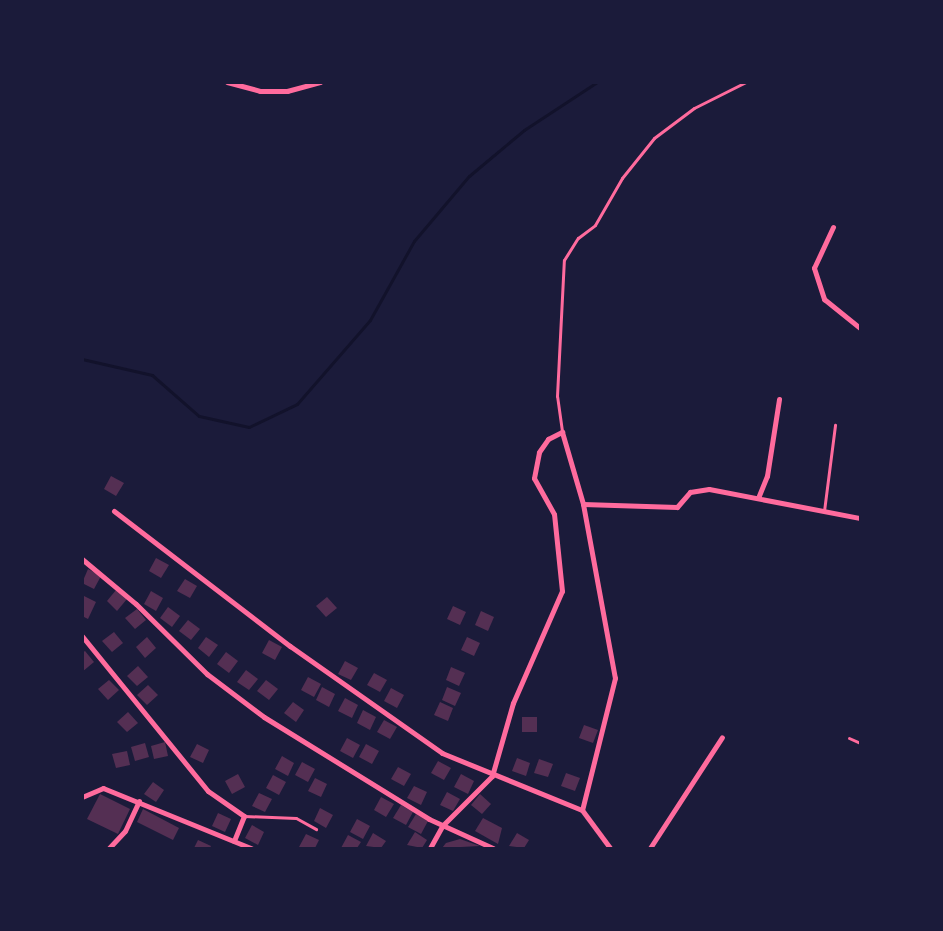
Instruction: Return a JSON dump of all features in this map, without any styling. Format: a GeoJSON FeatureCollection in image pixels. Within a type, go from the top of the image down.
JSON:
{"type":"FeatureCollection","features":[{"type":"Feature","properties":{"kind":"street"},"geometry":{"type":"LineString","coordinates":[[227,82],[260,91],[287,91],[320,82]]}},
{"type":"Feature","properties":{"kind":"street"},"geometry":{"type":"LineString","coordinates":[[833,227],[814,268],[824,300],[861,328]]}},
{"type":"Feature","properties":{"kind":"street"},"geometry":{"type":"LineString","coordinates":[[758,498],[767,476],[779,399]]}},
{"type":"Feature","properties":{"kind":"street"},"geometry":{"type":"LineString","coordinates":[[430,849],[443,825],[492,776],[513,703],[562,591],[562,559],[554,514],[534,478],[539,452],[548,439],[562,432],[583,504],[615,678],[582,810]]}},
{"type":"Feature","properties":{"kind":"street"},"geometry":{"type":"LineString","coordinates":[[583,504],[676,507],[690,492],[709,489],[861,518]]}},
{"type":"Feature","properties":{"kind":"street"},"geometry":{"type":"LineString","coordinates":[[114,512],[290,646],[432,746],[492,776],[582,810],[610,849]]}},
{"type":"Feature","properties":{"kind":"street"},"geometry":{"type":"LineString","coordinates":[[82,559],[136,604],[207,674],[264,717],[443,825],[493,849]]}},
{"type":"Feature","properties":{"kind":"street"},"geometry":{"type":"LineString","coordinates":[[82,636],[208,791],[244,816],[234,841]]}},
{"type":"Feature","properties":{"kind":"street"},"geometry":{"type":"LineString","coordinates":[[650,849],[722,737]]}},
{"type":"Feature","properties":{"kind":"street"},"geometry":{"type":"LineString","coordinates":[[82,797],[103,788],[251,849]]}},
{"type":"Feature","properties":{"kind":"street"},"geometry":{"type":"LineString","coordinates":[[109,849],[125,831],[139,801]]}},
{"type":"Feature","properties":{"kind":"lane"},"geometry":{"type":"LineString","coordinates":[[562,432],[556,396],[564,260],[578,238],[595,225],[622,178],[654,138],[694,108],[746,82]]}},
{"type":"Feature","properties":{"kind":"lane"},"geometry":{"type":"LineString","coordinates":[[824,511],[835,425]]}},
{"type":"Feature","properties":{"kind":"lane"},"geometry":{"type":"LineString","coordinates":[[849,738],[861,743]]}},
{"type":"Feature","properties":{"kind":"lane"},"geometry":{"type":"LineString","coordinates":[[244,816],[296,818],[316,829]]}},
{"type":"Feature","properties":{"kind":"building"},"geometry":{"type":"Polygon","coordinates":[[[111,476],[124,483],[116,496],[104,489],[111,476]]]}},
{"type":"Feature","properties":{"kind":"building"},"geometry":{"type":"Polygon","coordinates":[[[156,558],[169,565],[161,578],[149,571],[156,558]]]}},
{"type":"Feature","properties":{"kind":"building"},"geometry":{"type":"Polygon","coordinates":[[[88,569],[101,576],[94,589],[82,583],[88,569]]]}},
{"type":"Feature","properties":{"kind":"building"},"geometry":{"type":"Polygon","coordinates":[[[185,579],[197,586],[190,598],[177,591],[185,579]]]}},
{"type":"Feature","properties":{"kind":"building"},"geometry":{"type":"Polygon","coordinates":[[[116,590],[127,599],[117,611],[107,601],[116,590]]]}},
{"type":"Feature","properties":{"kind":"building"},"geometry":{"type":"Polygon","coordinates":[[[151,591],[163,598],[156,611],[144,604],[151,591]]]}},
{"type":"Feature","properties":{"kind":"building"},"geometry":{"type":"Polygon","coordinates":[[[82,595],[96,602],[88,619],[82,616],[82,595]]]}},
{"type":"Feature","properties":{"kind":"building"},"geometry":{"type":"Polygon","coordinates":[[[327,597],[337,608],[326,617],[316,606],[327,597]]]}},
{"type":"Feature","properties":{"kind":"building"},"geometry":{"type":"Polygon","coordinates":[[[453,606],[466,612],[460,625],[447,619],[453,606]]]}},
{"type":"Feature","properties":{"kind":"building"},"geometry":{"type":"Polygon","coordinates":[[[168,607],[180,616],[172,627],[160,618],[168,607]]]}},
{"type":"Feature","properties":{"kind":"building"},"geometry":{"type":"Polygon","coordinates":[[[137,609],[146,620],[135,629],[125,618],[137,609]]]}},
{"type":"Feature","properties":{"kind":"building"},"geometry":{"type":"Polygon","coordinates":[[[481,611],[494,617],[488,631],[475,625],[481,611]]]}},
{"type":"Feature","properties":{"kind":"building"},"geometry":{"type":"Polygon","coordinates":[[[188,620],[200,629],[191,640],[179,631],[188,620]]]}},
{"type":"Feature","properties":{"kind":"building"},"geometry":{"type":"Polygon","coordinates":[[[114,632],[123,643],[112,652],[102,641],[114,632]]]}},
{"type":"Feature","properties":{"kind":"building"},"geometry":{"type":"Polygon","coordinates":[[[147,637],[156,648],[145,658],[136,647],[147,637]]]}},
{"type":"Feature","properties":{"kind":"building"},"geometry":{"type":"Polygon","coordinates":[[[206,637],[218,645],[209,657],[198,648],[206,637]]]}},
{"type":"Feature","properties":{"kind":"building"},"geometry":{"type":"Polygon","coordinates":[[[467,637],[480,643],[474,656],[461,650],[467,637]]]}},
{"type":"Feature","properties":{"kind":"building"},"geometry":{"type":"Polygon","coordinates":[[[269,640],[282,647],[275,660],[262,653],[269,640]]]}},
{"type":"Feature","properties":{"kind":"building"},"geometry":{"type":"Polygon","coordinates":[[[85,651],[94,662],[82,672],[82,653],[85,651]]]}},
{"type":"Feature","properties":{"kind":"building"},"geometry":{"type":"Polygon","coordinates":[[[226,652],[238,661],[229,673],[217,664],[226,652]]]}},
{"type":"Feature","properties":{"kind":"building"},"geometry":{"type":"Polygon","coordinates":[[[345,661],[358,668],[351,680],[338,674],[345,661]]]}},
{"type":"Feature","properties":{"kind":"building"},"geometry":{"type":"Polygon","coordinates":[[[138,666],[148,677],[137,686],[127,676],[138,666]]]}},
{"type":"Feature","properties":{"kind":"building"},"geometry":{"type":"Polygon","coordinates":[[[451,667],[465,673],[459,686],[446,680],[451,667]]]}},
{"type":"Feature","properties":{"kind":"building"},"geometry":{"type":"Polygon","coordinates":[[[246,670],[258,679],[249,690],[237,682],[246,670]]]}},
{"type":"Feature","properties":{"kind":"building"},"geometry":{"type":"Polygon","coordinates":[[[374,673],[387,680],[380,692],[367,685],[374,673]]]}},
{"type":"Feature","properties":{"kind":"building"},"geometry":{"type":"Polygon","coordinates":[[[308,677],[321,684],[314,697],[301,690],[308,677]]]}},
{"type":"Feature","properties":{"kind":"building"},"geometry":{"type":"Polygon","coordinates":[[[109,680],[119,690],[108,700],[98,689],[109,680]]]}},
{"type":"Feature","properties":{"kind":"building"},"geometry":{"type":"Polygon","coordinates":[[[266,680],[278,689],[269,700],[257,691],[266,680]]]}},
{"type":"Feature","properties":{"kind":"building"},"geometry":{"type":"Polygon","coordinates":[[[148,685],[158,695],[147,705],[137,695],[148,685]]]}},
{"type":"Feature","properties":{"kind":"building"},"geometry":{"type":"Polygon","coordinates":[[[322,687],[335,694],[329,707],[316,700],[322,687]]]}},
{"type":"Feature","properties":{"kind":"building"},"geometry":{"type":"Polygon","coordinates":[[[447,687],[461,693],[455,706],[442,700],[447,687]]]}},
{"type":"Feature","properties":{"kind":"building"},"geometry":{"type":"Polygon","coordinates":[[[391,688],[404,695],[397,708],[384,701],[391,688]]]}},
{"type":"Feature","properties":{"kind":"building"},"geometry":{"type":"Polygon","coordinates":[[[345,698],[358,705],[352,718],[338,711],[345,698]]]}},
{"type":"Feature","properties":{"kind":"building"},"geometry":{"type":"Polygon","coordinates":[[[293,702],[304,710],[296,722],[284,713],[293,702]]]}},
{"type":"Feature","properties":{"kind":"building"},"geometry":{"type":"Polygon","coordinates":[[[440,702],[453,708],[448,721],[434,715],[440,702]]]}},
{"type":"Feature","properties":{"kind":"building"},"geometry":{"type":"Polygon","coordinates":[[[363,710],[376,717],[370,730],[357,723],[363,710]]]}},
{"type":"Feature","properties":{"kind":"building"},"geometry":{"type":"Polygon","coordinates":[[[128,712],[138,723],[127,732],[117,722],[128,712]]]}},
{"type":"Feature","properties":{"kind":"building"},"geometry":{"type":"Polygon","coordinates":[[[522,717],[537,717],[537,732],[522,732],[522,717]]]}},
{"type":"Feature","properties":{"kind":"building"},"geometry":{"type":"Polygon","coordinates":[[[384,720],[397,727],[390,739],[377,732],[384,720]]]}},
{"type":"Feature","properties":{"kind":"building"},"geometry":{"type":"Polygon","coordinates":[[[584,725],[598,730],[593,743],[579,738],[584,725]]]}},
{"type":"Feature","properties":{"kind":"building"},"geometry":{"type":"Polygon","coordinates":[[[347,738],[360,745],[353,758],[340,751],[347,738]]]}},
{"type":"Feature","properties":{"kind":"building"},"geometry":{"type":"Polygon","coordinates":[[[165,742],[168,756],[154,759],[151,746],[165,742]]]}},
{"type":"Feature","properties":{"kind":"building"},"geometry":{"type":"Polygon","coordinates":[[[145,743],[149,757],[135,761],[131,747],[145,743]]]}},
{"type":"Feature","properties":{"kind":"building"},"geometry":{"type":"Polygon","coordinates":[[[197,744],[209,750],[203,763],[190,757],[197,744]]]}},
{"type":"Feature","properties":{"kind":"building"},"geometry":{"type":"Polygon","coordinates":[[[366,744],[379,751],[372,764],[359,757],[366,744]]]}},
{"type":"Feature","properties":{"kind":"building"},"geometry":{"type":"Polygon","coordinates":[[[127,751],[130,765],[116,768],[112,754],[127,751]]]}},
{"type":"Feature","properties":{"kind":"building"},"geometry":{"type":"Polygon","coordinates":[[[282,756],[294,763],[288,776],[275,769],[282,756]]]}},
{"type":"Feature","properties":{"kind":"building"},"geometry":{"type":"Polygon","coordinates":[[[517,758],[530,763],[526,776],[512,771],[517,758]]]}},
{"type":"Feature","properties":{"kind":"building"},"geometry":{"type":"Polygon","coordinates":[[[539,759],[553,764],[548,777],[534,773],[539,759]]]}},
{"type":"Feature","properties":{"kind":"building"},"geometry":{"type":"Polygon","coordinates":[[[438,761],[451,768],[444,780],[431,773],[438,761]]]}},
{"type":"Feature","properties":{"kind":"building"},"geometry":{"type":"Polygon","coordinates":[[[302,762],[315,769],[308,782],[295,775],[302,762]]]}},
{"type":"Feature","properties":{"kind":"building"},"geometry":{"type":"Polygon","coordinates":[[[398,767],[411,774],[404,786],[391,779],[398,767]]]}},
{"type":"Feature","properties":{"kind":"building"},"geometry":{"type":"Polygon","coordinates":[[[566,773],[580,778],[575,791],[561,786],[566,773]]]}},
{"type":"Feature","properties":{"kind":"building"},"geometry":{"type":"Polygon","coordinates":[[[238,774],[245,787],[232,794],[225,781],[238,774]]]}},
{"type":"Feature","properties":{"kind":"building"},"geometry":{"type":"Polygon","coordinates":[[[461,774],[474,781],[468,794],[454,787],[461,774]]]}},
{"type":"Feature","properties":{"kind":"building"},"geometry":{"type":"Polygon","coordinates":[[[273,775],[286,782],[279,795],[266,788],[273,775]]]}},
{"type":"Feature","properties":{"kind":"building"},"geometry":{"type":"Polygon","coordinates":[[[315,778],[327,784],[321,797],[308,791],[315,778]]]}},
{"type":"Feature","properties":{"kind":"building"},"geometry":{"type":"Polygon","coordinates":[[[153,782],[164,790],[156,802],[144,794],[153,782]]]}},
{"type":"Feature","properties":{"kind":"building"},"geometry":{"type":"Polygon","coordinates":[[[414,786],[427,792],[421,805],[407,798],[414,786]]]}},
{"type":"Feature","properties":{"kind":"building"},"geometry":{"type":"Polygon","coordinates":[[[447,792],[460,799],[453,811],[440,805],[447,792]]]}},
{"type":"Feature","properties":{"kind":"building"},"geometry":{"type":"Polygon","coordinates":[[[259,793],[272,799],[265,812],[252,806],[259,793]]]}},
{"type":"Feature","properties":{"kind":"building"},"geometry":{"type":"Polygon","coordinates":[[[100,794],[130,809],[118,834],[87,819],[100,794]]]}},
{"type":"Feature","properties":{"kind":"building"},"geometry":{"type":"Polygon","coordinates":[[[480,794],[491,804],[482,814],[471,805],[480,794]]]}},
{"type":"Feature","properties":{"kind":"building"},"geometry":{"type":"Polygon","coordinates":[[[381,797],[394,804],[386,817],[374,810],[381,797]]]}},
{"type":"Feature","properties":{"kind":"building"},"geometry":{"type":"Polygon","coordinates":[[[401,805],[413,812],[406,825],[393,818],[401,805]]]}},
{"type":"Feature","properties":{"kind":"building"},"geometry":{"type":"Polygon","coordinates":[[[320,808],[333,815],[326,828],[314,821],[320,808]]]}},
{"type":"Feature","properties":{"kind":"building"},"geometry":{"type":"Polygon","coordinates":[[[143,809],[179,828],[173,840],[137,822],[143,809]]]}},
{"type":"Feature","properties":{"kind":"building"},"geometry":{"type":"Polygon","coordinates":[[[218,813],[231,819],[225,832],[212,826],[218,813]]]}},
{"type":"Feature","properties":{"kind":"building"},"geometry":{"type":"Polygon","coordinates":[[[416,814],[428,821],[421,834],[408,827],[416,814]]]}},
{"type":"Feature","properties":{"kind":"building"},"geometry":{"type":"Polygon","coordinates":[[[483,818],[502,828],[498,844],[475,831],[483,818]]]}},
{"type":"Feature","properties":{"kind":"building"},"geometry":{"type":"Polygon","coordinates":[[[357,819],[370,826],[363,839],[350,832],[357,819]]]}},
{"type":"Feature","properties":{"kind":"building"},"geometry":{"type":"Polygon","coordinates":[[[252,825],[264,832],[258,845],[245,838],[252,825]]]}},
{"type":"Feature","properties":{"kind":"building"},"geometry":{"type":"Polygon","coordinates":[[[415,832],[427,840],[422,848],[407,845],[415,832]]]}},
{"type":"Feature","properties":{"kind":"building"},"geometry":{"type":"Polygon","coordinates":[[[373,833],[386,841],[381,848],[366,846],[373,833]]]}},
{"type":"Feature","properties":{"kind":"building"},"geometry":{"type":"Polygon","coordinates":[[[517,833],[529,840],[524,848],[509,846],[517,833]]]}},
{"type":"Feature","properties":{"kind":"building"},"geometry":{"type":"Polygon","coordinates":[[[306,834],[319,840],[315,848],[299,847],[306,834]]]}},
{"type":"Feature","properties":{"kind":"building"},"geometry":{"type":"Polygon","coordinates":[[[348,835],[361,842],[357,848],[341,848],[348,835]]]}},
{"type":"Feature","properties":{"kind":"building"},"geometry":{"type":"Polygon","coordinates":[[[460,839],[480,846],[442,848],[446,843],[460,839]]]}},
{"type":"Feature","properties":{"kind":"building"},"geometry":{"type":"Polygon","coordinates":[[[198,840],[211,846],[210,848],[194,848],[198,840]]]}},
{"type":"Feature","properties":{"kind":"waterway"},"geometry":{"type":"LineString","coordinates":[[82,359],[152,375],[199,416],[249,427],[297,404],[370,320],[414,241],[469,176],[524,130],[597,82]]}}]}
